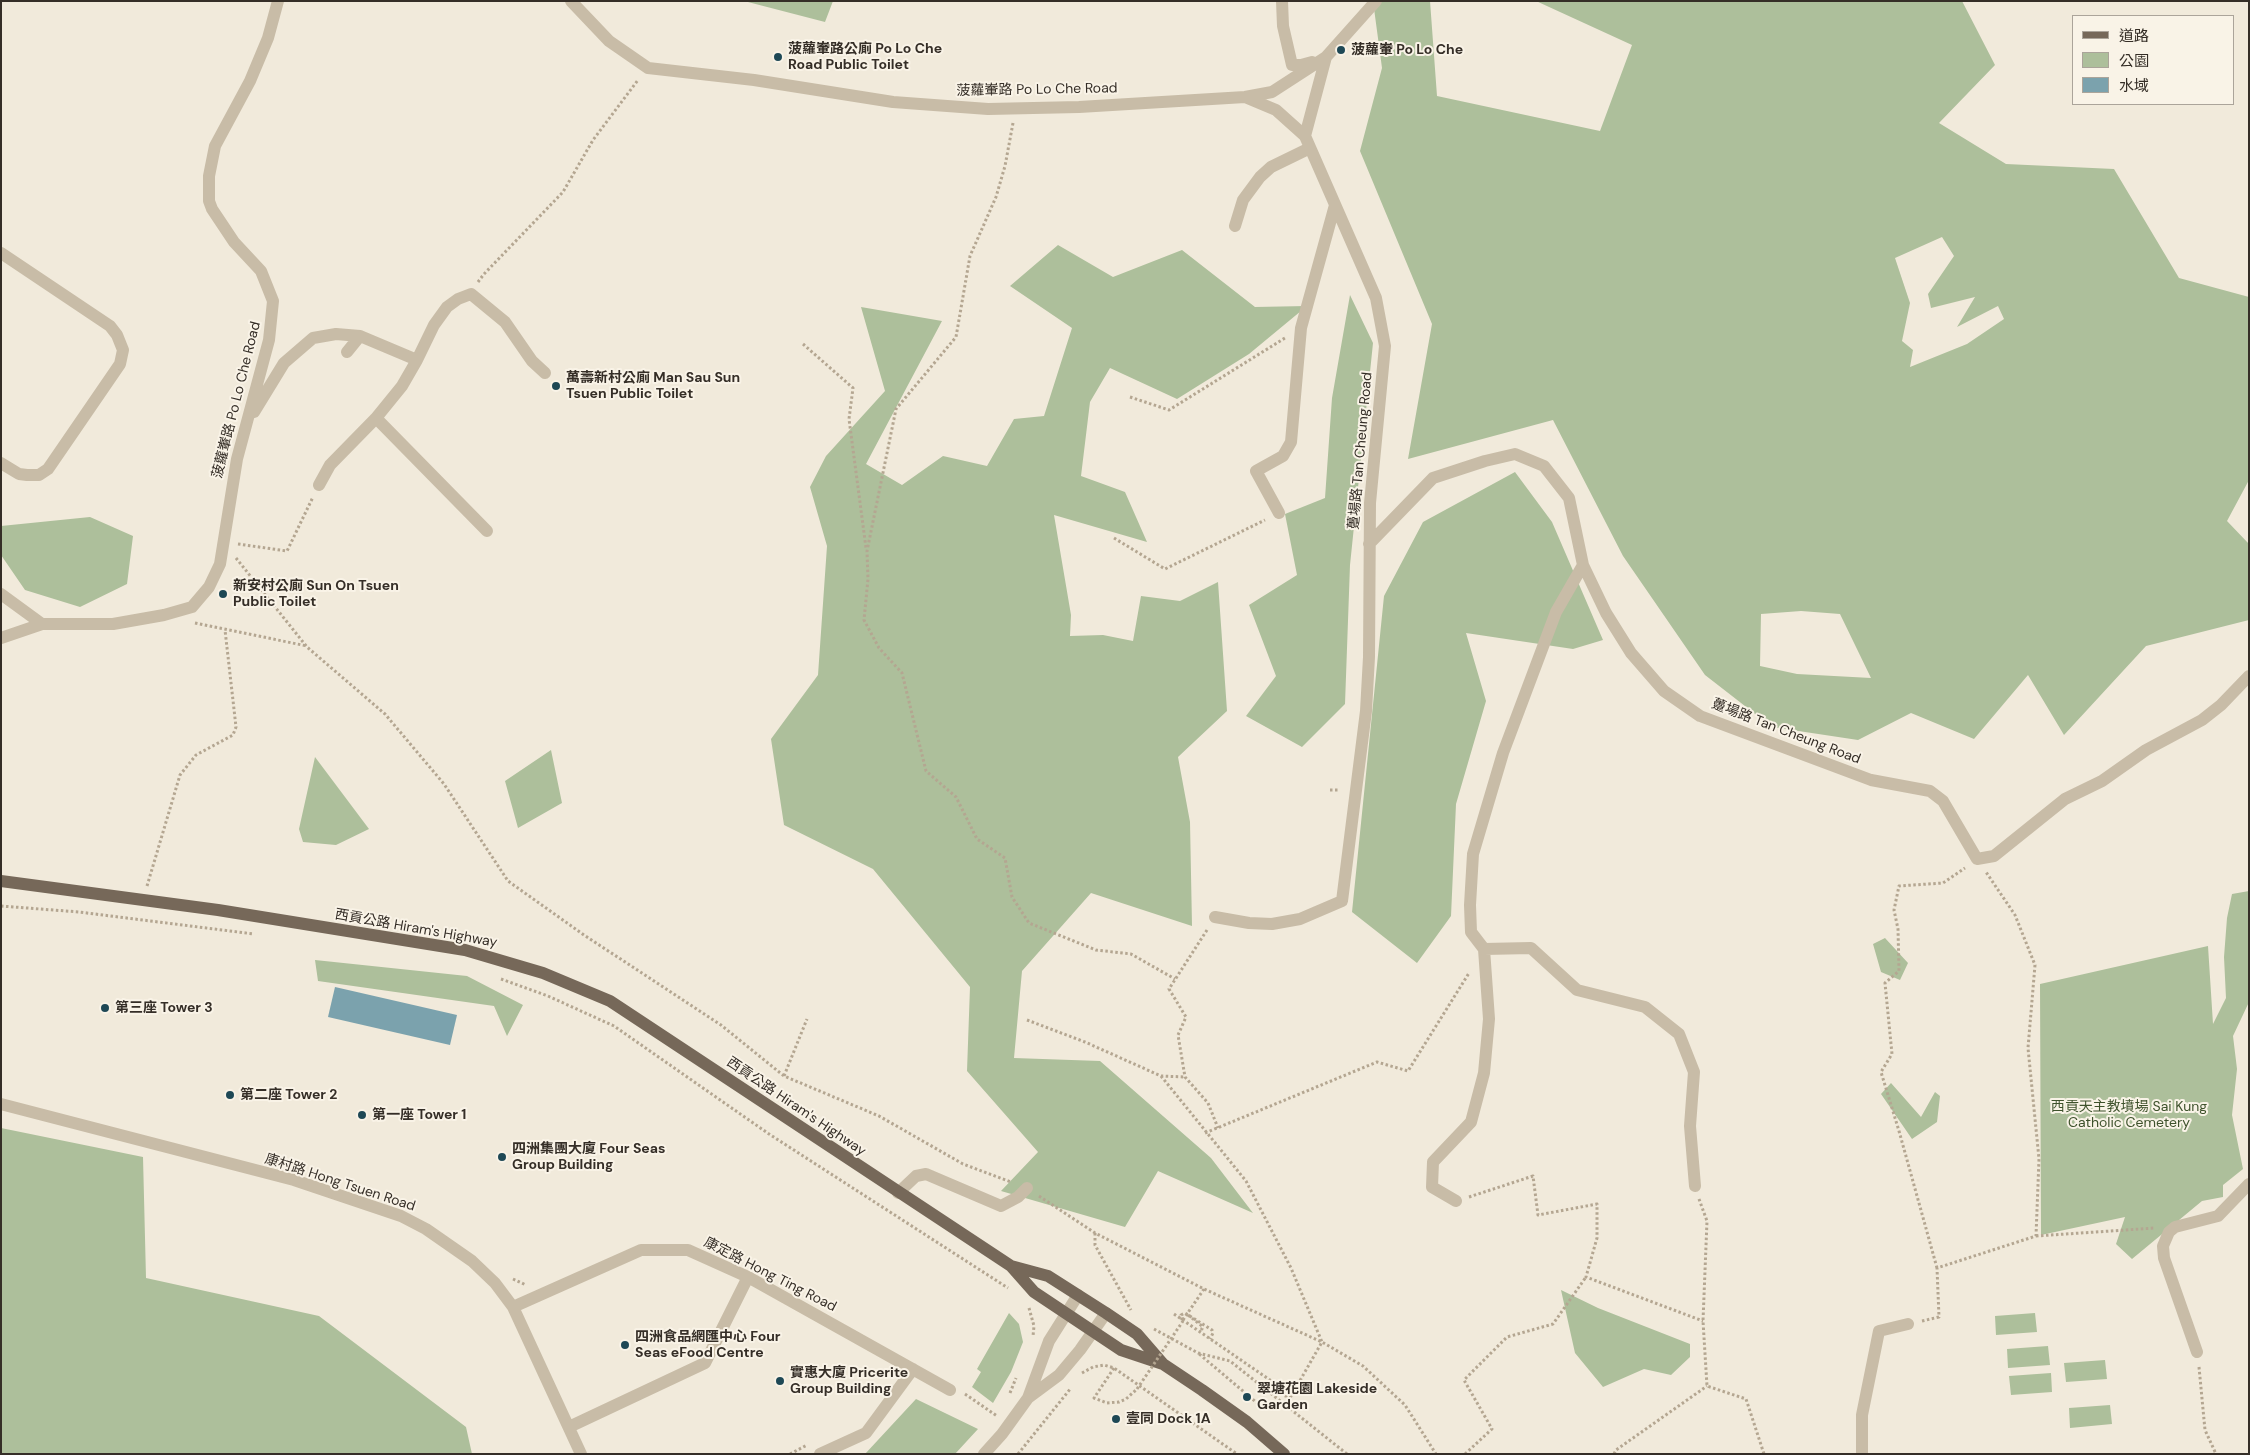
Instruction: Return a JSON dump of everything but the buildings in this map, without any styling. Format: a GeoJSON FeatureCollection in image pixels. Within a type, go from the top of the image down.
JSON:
{"type":"FeatureCollection","features":[{"type":"Feature","properties":{"kind":"main road","name":"西貢公路 Hiram's Highway"},"geometry":{"type":"LineString","coordinates":[[1,881],[218,910],[465,950],[543,973],[610,1001],[1011,1266],[1034,1292],[1065,1314],[1121,1350],[1163,1364]]}},
{"type":"Feature","properties":{"kind":"main road","name":"西貢公路 Hiram's Highway"},"geometry":{"type":"LineString","coordinates":[[1011,1266],[1048,1276],[1137,1334],[1163,1364],[1237,1415],[1284,1454]]}},
{"type":"Feature","properties":{"kind":"street","name":"菠蘿輋路 Po Lo Che Road"},"geometry":{"type":"LineString","coordinates":[[1,638],[42,624],[113,624],[164,615],[192,607],[213,579],[220,564],[235,468],[269,340],[274,301],[261,271],[234,242],[212,208],[209,193],[209,176],[215,146],[250,81],[268,38],[278,1]]}},
{"type":"Feature","properties":{"kind":"street","name":"菠蘿輋路 Po Lo Che Road"},"geometry":{"type":"LineString","coordinates":[[571,1],[608,42],[648,68],[754,80],[893,102],[960,108],[1079,107],[1245,97],[1272,92],[1326,57],[1376,1]]}},
{"type":"Feature","properties":{"kind":"street"},"geometry":{"type":"LineString","coordinates":[[1235,226],[1243,200],[1260,176],[1308,142],[1326,57],[1301,65],[1292,65],[1283,26],[1282,1]]}},
{"type":"Feature","properties":{"kind":"street","name":"躉場路 Tan Cheung Road"},"geometry":{"type":"LineString","coordinates":[[1245,97],[1276,110],[1308,142],[1376,298],[1385,346],[1370,503],[1369,544]]}},
{"type":"Feature","properties":{"kind":"street"},"geometry":{"type":"LineString","coordinates":[[1279,513],[1256,471],[1283,456],[1291,442],[1301,328],[1335,205]]}},
{"type":"Feature","properties":{"kind":"street"},"geometry":{"type":"LineString","coordinates":[[1,253],[110,326],[117,335],[123,350],[120,364],[48,469],[39,475],[18,474],[1,463]]}},
{"type":"Feature","properties":{"kind":"street"},"geometry":{"type":"LineString","coordinates":[[319,485],[330,465],[376,418],[402,386],[434,325],[447,307],[458,299],[471,294],[505,322],[532,360],[545,374]]}},
{"type":"Feature","properties":{"kind":"street"},"geometry":{"type":"LineString","coordinates":[[246,427],[284,363],[305,344],[321,335],[360,336],[417,360]]}},
{"type":"Feature","properties":{"kind":"street"},"geometry":{"type":"LineString","coordinates":[[347,352],[360,336]]}},
{"type":"Feature","properties":{"kind":"street"},"geometry":{"type":"LineString","coordinates":[[376,418],[487,531]]}},
{"type":"Feature","properties":{"kind":"street","name":"躉場路 Tan Cheung Road"},"geometry":{"type":"LineString","coordinates":[[1369,544],[1433,478],[1485,461],[1515,454],[1544,466],[1569,498],[1583,565],[1606,613],[1631,653],[1664,690],[1700,716],[1871,780],[1930,791],[1943,801],[1977,859]]}},
{"type":"Feature","properties":{"kind":"street"},"geometry":{"type":"LineString","coordinates":[[1215,917],[1249,923],[1272,924],[1300,919],[1342,901],[1366,711],[1369,658],[1369,544]]}},
{"type":"Feature","properties":{"kind":"street"},"geometry":{"type":"LineString","coordinates":[[1456,1201],[1432,1187],[1434,1162],[1471,1122],[1484,1073],[1489,1020],[1484,949],[1471,932],[1470,905],[1473,854],[1503,753],[1527,688],[1556,612],[1583,565]]}},
{"type":"Feature","properties":{"kind":"street"},"geometry":{"type":"LineString","coordinates":[[1,594],[42,624]]}},
{"type":"Feature","properties":{"kind":"street"},"geometry":{"type":"LineString","coordinates":[[1977,859],[1994,856],[2065,799],[2102,781],[2146,750],[2202,720],[2221,706],[2249,676]]}},
{"type":"Feature","properties":{"kind":"street"},"geometry":{"type":"LineString","coordinates":[[1484,949],[1531,948],[1577,990],[1645,1007],[1679,1034],[1694,1072],[1690,1126],[1695,1186]]}},
{"type":"Feature","properties":{"kind":"street","name":"康村路 Hong Tsuen Road"},"geometry":{"type":"LineString","coordinates":[[1,1104],[294,1180],[401,1216],[451,1244],[495,1283],[513,1307],[581,1454]]}},
{"type":"Feature","properties":{"kind":"street"},"geometry":{"type":"LineString","coordinates":[[898,1193],[916,1176],[926,1174],[1001,1206],[1018,1197],[1026,1188]]}},
{"type":"Feature","properties":{"kind":"street"},"geometry":{"type":"LineString","coordinates":[[2197,1352],[2164,1258],[2163,1246],[2169,1232],[2175,1227],[2218,1216],[2249,1184]]}},
{"type":"Feature","properties":{"kind":"street","name":"康定路 Hong Ting Road"},"geometry":{"type":"LineString","coordinates":[[513,1307],[641,1250],[688,1250],[748,1278],[912,1369],[956,1391]]}},
{"type":"Feature","properties":{"kind":"street"},"geometry":{"type":"LineString","coordinates":[[569,1427],[705,1363],[748,1278]]}},
{"type":"Feature","properties":{"kind":"street"},"geometry":{"type":"LineString","coordinates":[[1028,1398],[1040,1361],[1065,1314],[1078,1295]]}},
{"type":"Feature","properties":{"kind":"street"},"geometry":{"type":"LineString","coordinates":[[984,1454],[1002,1434],[1028,1398],[1059,1375],[1106,1313]]}},
{"type":"Feature","properties":{"kind":"street"},"geometry":{"type":"LineString","coordinates":[[1862,1454],[1862,1415],[1879,1331],[1908,1324]]}},
{"type":"Feature","properties":{"kind":"street"},"geometry":{"type":"LineString","coordinates":[[820,1454],[866,1433],[912,1369]]}},
{"type":"Feature","properties":{"kind":"path"},"geometry":{"type":"LineString","coordinates":[[471,294],[484,274],[564,192],[593,140],[648,68]]}},
{"type":"Feature","properties":{"kind":"path"},"geometry":{"type":"LineString","coordinates":[[867,551],[896,409],[956,337],[970,256],[996,197],[1005,166],[1016,108]]}},
{"type":"Feature","properties":{"kind":"path"},"geometry":{"type":"LineString","coordinates":[[1130,397],[1169,410],[1301,328]]}},
{"type":"Feature","properties":{"kind":"path"},"geometry":{"type":"LineString","coordinates":[[803,344],[853,388],[849,419],[867,551],[868,579],[864,620],[879,648],[902,673],[926,770],[956,797],[977,839],[1005,858],[1012,898],[1029,923],[1096,950],[1132,954],[1175,979]]}},
{"type":"Feature","properties":{"kind":"path"},"geometry":{"type":"LineString","coordinates":[[223,542],[287,551],[319,485]]}},
{"type":"Feature","properties":{"kind":"path"},"geometry":{"type":"LineString","coordinates":[[1114,538],[1165,569],[1279,513]]}},
{"type":"Feature","properties":{"kind":"path"},"geometry":{"type":"LineString","coordinates":[[223,542],[307,646],[385,714],[444,784],[508,881],[721,1025],[784,1076],[879,1116],[963,1164],[1026,1188],[1096,1233],[1204,1289],[1322,1342],[1363,1366],[1405,1405],[1436,1454]]}},
{"type":"Feature","properties":{"kind":"path"},"geometry":{"type":"LineString","coordinates":[[190,622],[307,646]]}},
{"type":"Feature","properties":{"kind":"path"},"geometry":{"type":"LineString","coordinates":[[143,900],[180,775],[196,755],[233,735],[236,727],[225,630]]}},
{"type":"Feature","properties":{"kind":"path"},"geometry":{"type":"LineString","coordinates":[[1908,1324],[1939,1317],[1937,1268],[1881,1072],[1892,1054],[1885,983],[1899,971],[1898,929],[1894,910],[1899,886],[1943,883],[1977,859],[2015,916],[2035,965],[2028,1048],[2039,1159],[2036,1236]]}},
{"type":"Feature","properties":{"kind":"path"},"geometry":{"type":"LineString","coordinates":[[1,906],[79,912],[263,935]]}},
{"type":"Feature","properties":{"kind":"path"},"geometry":{"type":"LineString","coordinates":[[1215,917],[1169,990],[1186,1017],[1178,1035],[1185,1077],[1208,1103],[1218,1128]]}},
{"type":"Feature","properties":{"kind":"path"},"geometry":{"type":"LineString","coordinates":[[1205,1133],[1377,1062],[1408,1071],[1484,949]]}},
{"type":"Feature","properties":{"kind":"path"},"geometry":{"type":"LineString","coordinates":[[494,977],[548,996],[614,1026],[768,1134],[1009,1290]]}},
{"type":"Feature","properties":{"kind":"path"},"geometry":{"type":"LineString","coordinates":[[784,1076],[807,1019]]}},
{"type":"Feature","properties":{"kind":"path"},"geometry":{"type":"LineString","coordinates":[[1026,1020],[1085,1042],[1161,1076],[1185,1077]]}},
{"type":"Feature","properties":{"kind":"path"},"geometry":{"type":"LineString","coordinates":[[1161,1076],[1205,1133],[1246,1180],[1291,1268],[1322,1342]]}},
{"type":"Feature","properties":{"kind":"path"},"geometry":{"type":"LineString","coordinates":[[1456,1201],[1533,1176],[1538,1215],[1597,1204],[1597,1238],[1586,1278],[1553,1324],[1507,1337],[1464,1380],[1492,1429],[1465,1454]]}},
{"type":"Feature","properties":{"kind":"path"},"geometry":{"type":"LineString","coordinates":[[1695,1186],[1707,1221],[1703,1322],[1706,1386]]}},
{"type":"Feature","properties":{"kind":"path"},"geometry":{"type":"LineString","coordinates":[[1937,1268],[2036,1236],[2161,1228],[2169,1232]]}},
{"type":"Feature","properties":{"kind":"path"},"geometry":{"type":"LineString","coordinates":[[1096,1233],[1096,1245],[1129,1307]]}},
{"type":"Feature","properties":{"kind":"path"},"geometry":{"type":"LineString","coordinates":[[1586,1278],[1703,1322]]}},
{"type":"Feature","properties":{"kind":"path"},"geometry":{"type":"LineString","coordinates":[[526,1285],[534,1282]]}},
{"type":"Feature","properties":{"kind":"path"},"geometry":{"type":"LineString","coordinates":[[1114,1368],[1094,1398],[1107,1403],[1119,1402],[1126,1399],[1137,1389],[1204,1289]]}},
{"type":"Feature","properties":{"kind":"path"},"geometry":{"type":"LineString","coordinates":[[1026,1305],[1031,1310],[1034,1326],[1033,1338]]}},
{"type":"Feature","properties":{"kind":"path"},"geometry":{"type":"LineString","coordinates":[[1188,1315],[1199,1322],[1202,1329],[1196,1329],[1181,1319],[1181,1314],[1185,1313],[1212,1330],[1213,1333],[1210,1339]]}},
{"type":"Feature","properties":{"kind":"path"},"geometry":{"type":"LineString","coordinates":[[1183,1321],[1174,1314],[1210,1339],[1286,1391],[1286,1405]]}},
{"type":"Feature","properties":{"kind":"path"},"geometry":{"type":"LineString","coordinates":[[1151,1327],[1198,1353],[1263,1408],[1286,1405]]}},
{"type":"Feature","properties":{"kind":"path"},"geometry":{"type":"LineString","coordinates":[[1286,1405],[1322,1342]]}},
{"type":"Feature","properties":{"kind":"path"},"geometry":{"type":"LineString","coordinates":[[2197,1352],[2205,1430],[2216,1454]]}},
{"type":"Feature","properties":{"kind":"path"},"geometry":{"type":"LineString","coordinates":[[1198,1353],[1230,1361],[1347,1454]]}},
{"type":"Feature","properties":{"kind":"path"},"geometry":{"type":"LineString","coordinates":[[1018,1454],[1083,1373],[1098,1366],[1114,1368],[1237,1454]]}},
{"type":"Feature","properties":{"kind":"path"},"geometry":{"type":"LineString","coordinates":[[1009,1395],[1020,1370]]}},
{"type":"Feature","properties":{"kind":"path"},"geometry":{"type":"LineString","coordinates":[[956,1391],[965,1386]]}},
{"type":"Feature","properties":{"kind":"path"},"geometry":{"type":"LineString","coordinates":[[1614,1454],[1616,1450],[1706,1386]]}},
{"type":"Feature","properties":{"kind":"path"},"geometry":{"type":"LineString","coordinates":[[1706,1386],[1746,1399],[1764,1454]]}},
{"type":"Feature","properties":{"kind":"path"},"geometry":{"type":"LineString","coordinates":[[956,1391],[959,1400]]}},
{"type":"Feature","properties":{"kind":"path"},"geometry":{"type":"LineString","coordinates":[[956,1391],[998,1416]]}},
{"type":"Feature","properties":{"kind":"path"},"geometry":{"type":"LineString","coordinates":[[993,1423],[1002,1410]]}},
{"type":"Feature","properties":{"kind":"path"},"geometry":{"type":"LineString","coordinates":[[790,1454],[815,1442]]}},
{"type":"Feature","properties":{"kind":"green space"},"geometry":{"type":"Polygon","coordinates":[[[744,1],[833,1],[825,22],[744,1]]]}},
{"type":"Feature","properties":{"kind":"green space"},"geometry":{"type":"Polygon","coordinates":[[[1373,1],[1430,1],[1437,96],[1600,131],[1632,45],[1536,1],[1962,1],[1995,65],[1939,123],[2006,164],[2114,169],[2179,278],[2249,297],[2249,480],[2227,521],[2249,544],[2249,620],[2146,646],[2064,735],[2028,675],[1974,739],[1911,713],[1858,740],[1772,727],[1705,675],[1623,556],[1553,420],[1408,459],[1432,324],[1360,151],[1382,68],[1373,1]],[[1942,237],[1895,258],[1910,303],[1902,341],[1913,350],[1910,367],[1967,344],[2004,319],[1998,306],[1957,327],[1975,297],[1931,308],[1928,294],[1954,256],[1942,237]],[[1801,611],[1761,614],[1760,666],[1797,674],[1871,678],[1840,614],[1801,611]]]}},
{"type":"Feature","properties":{"kind":"green space"},"geometry":{"type":"Polygon","coordinates":[[[1058,245],[1113,277],[1182,250],[1255,307],[1307,306],[1249,354],[1177,399],[1110,368],[1090,402],[1081,476],[1125,492],[1147,542],[1054,515],[1071,615],[1070,636],[1103,635],[1133,641],[1141,596],[1180,601],[1218,582],[1227,711],[1178,757],[1190,822],[1192,926],[1091,893],[1022,971],[1014,1058],[1100,1061],[1211,1158],[1253,1213],[1158,1171],[1125,1227],[1001,1191],[1038,1152],[967,1071],[970,987],[873,869],[784,825],[771,739],[818,675],[827,546],[810,487],[826,456],[885,391],[861,307],[942,321],[866,464],[902,485],[943,456],[987,466],[1014,419],[1044,416],[1072,328],[1010,286],[1058,245]]]}},
{"type":"Feature","properties":{"kind":"green space"},"geometry":{"type":"Polygon","coordinates":[[[1350,295],[1373,343],[1350,565],[1345,704],[1302,747],[1246,716],[1276,676],[1249,605],[1297,575],[1285,514],[1325,498],[1332,398],[1350,295]]]}},
{"type":"Feature","properties":{"kind":"green space"},"geometry":{"type":"Polygon","coordinates":[[[1515,472],[1552,522],[1603,640],[1573,649],[1466,633],[1486,701],[1456,804],[1451,916],[1417,963],[1352,912],[1384,596],[1423,522],[1515,472]]]}},
{"type":"Feature","properties":{"kind":"green space"},"geometry":{"type":"Polygon","coordinates":[[[90,517],[133,536],[127,584],[80,607],[25,590],[1,555],[1,526],[90,517]]]}},
{"type":"Feature","properties":{"kind":"green space"},"geometry":{"type":"Polygon","coordinates":[[[551,750],[562,803],[518,828],[505,781],[551,750]]]}},
{"type":"Feature","properties":{"kind":"green space"},"geometry":{"type":"Polygon","coordinates":[[[315,757],[369,829],[336,845],[303,842],[299,829],[315,757]]]}},
{"type":"Feature","properties":{"kind":"green space","name":"西貢天主教墳場 Sai Kung Catholic Cemetery"},"geometry":{"type":"Polygon","coordinates":[[[2249,891],[2249,1002],[2233,1036],[2237,1069],[2232,1115],[2243,1169],[2223,1185],[2223,1197],[2202,1201],[2132,1259],[2116,1244],[2125,1217],[2041,1235],[2040,984],[2208,946],[2213,1024],[2226,998],[2224,957],[2227,918],[2232,894],[2249,891]]]}},
{"type":"Feature","properties":{"kind":"green space"},"geometry":{"type":"Polygon","coordinates":[[[1885,938],[1908,963],[1900,980],[1881,972],[1873,944],[1885,938]]]}},
{"type":"Feature","properties":{"kind":"green space"},"geometry":{"type":"Polygon","coordinates":[[[315,960],[467,976],[523,1005],[507,1036],[494,1006],[318,981],[315,960]]]}},
{"type":"Feature","properties":{"kind":"green space"},"geometry":{"type":"Polygon","coordinates":[[[1891,1083],[1921,1117],[1935,1092],[1940,1096],[1937,1122],[1912,1139],[1881,1094],[1891,1083]]]}},
{"type":"Feature","properties":{"kind":"green space"},"geometry":{"type":"Polygon","coordinates":[[[1,1128],[143,1157],[146,1278],[319,1316],[466,1427],[472,1454],[1,1454],[1,1128]]]}},
{"type":"Feature","properties":{"kind":"green space"},"geometry":{"type":"Polygon","coordinates":[[[1561,1290],[1598,1308],[1690,1344],[1690,1357],[1671,1375],[1644,1369],[1603,1387],[1575,1353],[1561,1290]]]}},
{"type":"Feature","properties":{"kind":"green space"},"geometry":{"type":"Polygon","coordinates":[[[1009,1313],[1019,1324],[1023,1342],[1011,1372],[993,1403],[972,1387],[981,1372],[977,1369],[1009,1313]]]}},
{"type":"Feature","properties":{"kind":"green space"},"geometry":{"type":"Polygon","coordinates":[[[2035,1313],[2037,1332],[1996,1335],[1995,1316],[2035,1313]]]}},
{"type":"Feature","properties":{"kind":"green space"},"geometry":{"type":"Polygon","coordinates":[[[2048,1346],[2050,1365],[2008,1368],[2007,1349],[2048,1346]]]}},
{"type":"Feature","properties":{"kind":"green space"},"geometry":{"type":"Polygon","coordinates":[[[2105,1360],[2107,1379],[2066,1382],[2064,1363],[2105,1360]]]}},
{"type":"Feature","properties":{"kind":"green space"},"geometry":{"type":"Polygon","coordinates":[[[2051,1373],[2052,1392],[2011,1395],[2009,1376],[2051,1373]]]}},
{"type":"Feature","properties":{"kind":"green space"},"geometry":{"type":"Polygon","coordinates":[[[916,1399],[978,1429],[955,1454],[865,1454],[916,1399]]]}},
{"type":"Feature","properties":{"kind":"green space"},"geometry":{"type":"Polygon","coordinates":[[[2110,1405],[2112,1424],[2070,1428],[2069,1408],[2110,1405]]]}},
{"type":"Feature","properties":{"kind":"water"},"geometry":{"type":"Polygon","coordinates":[[[335,987],[457,1015],[450,1045],[328,1017],[335,987]]]}},
{"type":"Feature","properties":{"kind":"place","name":"菠蘿輋 Po Lo Che"},"geometry":{"type":"Point","coordinates":[1341,50]}},
{"type":"Feature","properties":{"kind":"place","name":"菠蘿輋路公廁 Po Lo Che Road Public Toilet"},"geometry":{"type":"Point","coordinates":[778,57]}},
{"type":"Feature","properties":{"kind":"place","name":"萬壽新村公廁 Man Sau Sun Tsuen Public Toilet"},"geometry":{"type":"Point","coordinates":[556,386]}},
{"type":"Feature","properties":{"kind":"place","name":"新安村公廁 Sun On Tsuen Public Toilet"},"geometry":{"type":"Point","coordinates":[223,594]}},
{"type":"Feature","properties":{"kind":"place","name":"第三座 Tower 3"},"geometry":{"type":"Point","coordinates":[105,1008]}},
{"type":"Feature","properties":{"kind":"place","name":"第二座 Tower 2"},"geometry":{"type":"Point","coordinates":[230,1095]}},
{"type":"Feature","properties":{"kind":"place","name":"第一座 Tower 1"},"geometry":{"type":"Point","coordinates":[362,1115]}},
{"type":"Feature","properties":{"kind":"place","name":"四洲集團大廈 Four Seas Group Building"},"geometry":{"type":"Point","coordinates":[502,1157]}},
{"type":"Feature","properties":{"kind":"place","name":"四洲食品網匯中心 Four Seas eFood Centre"},"geometry":{"type":"Point","coordinates":[625,1345]}},
{"type":"Feature","properties":{"kind":"place","name":"實惠大廈 Pricerite Group Building"},"geometry":{"type":"Point","coordinates":[780,1381]}},
{"type":"Feature","properties":{"kind":"place","name":"翠塘花園 Lakeside Garden"},"geometry":{"type":"Point","coordinates":[1247,1397]}},
{"type":"Feature","properties":{"kind":"place","name":"壹同 Dock 1A"},"geometry":{"type":"Point","coordinates":[1116,1419]}}]}
